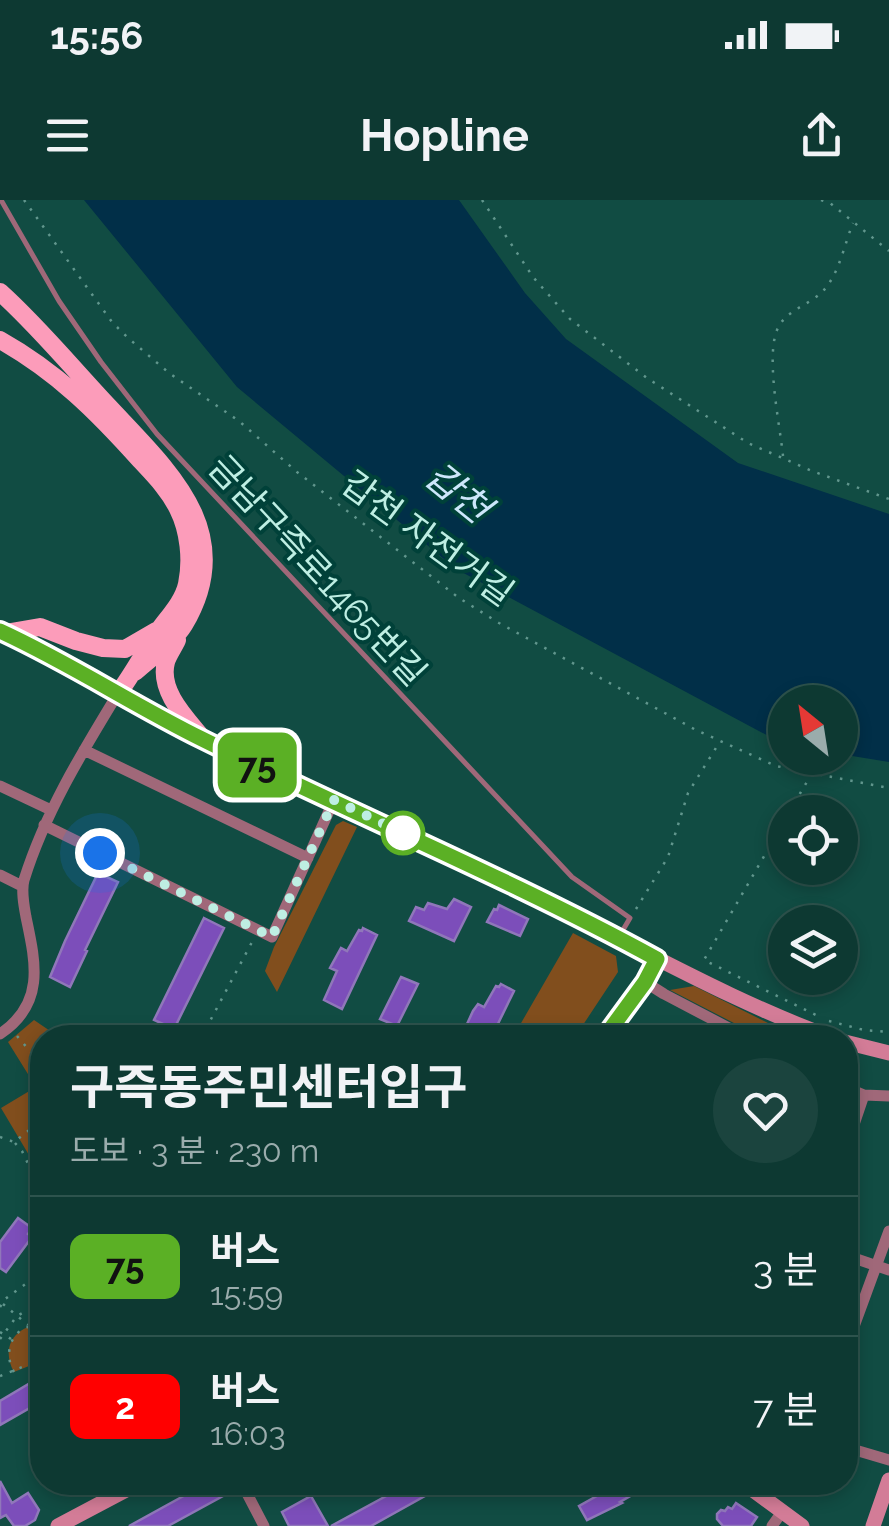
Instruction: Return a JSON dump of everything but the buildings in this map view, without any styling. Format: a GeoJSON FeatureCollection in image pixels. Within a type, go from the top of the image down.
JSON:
{"type":"FeatureCollection","features":[{"type":"Feature","properties":{"kind":"highway"},"geometry":{"type":"LineString","coordinates":[[0,292],[164,466],[189,502],[204,546],[202,582],[166,662],[165,680],[176,705],[204,740]]}},
{"type":"Feature","properties":{"kind":"highway"},"geometry":{"type":"LineString","coordinates":[[0,340],[33,358],[74,391],[162,485],[178,508],[189,541],[187,586],[117,695]]}},
{"type":"Feature","properties":{"kind":"highway"},"geometry":{"type":"LineString","coordinates":[[134,672],[184,626]]}},
{"type":"Feature","properties":{"kind":"highway"},"geometry":{"type":"LineString","coordinates":[[2,632],[40,627],[90,645],[125,649],[160,628]]}},
{"type":"Feature","properties":{"kind":"main road"},"geometry":{"type":"LineString","coordinates":[[2,632],[63,661],[117,695],[204,740],[800,1025]]}},
{"type":"Feature","properties":{"kind":"main road"},"geometry":{"type":"LineString","coordinates":[[616,1025],[657,959]]}},
{"type":"Feature","properties":{"kind":"main road"},"geometry":{"type":"LineString","coordinates":[[858,1045],[889,1053]]}},
{"type":"Feature","properties":{"kind":"main road"},"geometry":{"type":"LineString","coordinates":[[872,1526],[889,1480]]}},
{"type":"Feature","properties":{"kind":"main road"},"geometry":{"type":"LineString","coordinates":[[58,1526],[116,1495]]}},
{"type":"Feature","properties":{"kind":"main road"},"geometry":{"type":"LineString","coordinates":[[759,1495],[802,1526]]}},
{"type":"Feature","properties":{"kind":"street"},"geometry":{"type":"LineString","coordinates":[[5,1031],[29,1004],[35,985],[22,886],[51,810],[117,695]]}},
{"type":"Feature","properties":{"kind":"street"},"geometry":{"type":"LineString","coordinates":[[84,750],[308,858]]}},
{"type":"Feature","properties":{"kind":"street"},"geometry":{"type":"LineString","coordinates":[[0,786],[51,810]]}},
{"type":"Feature","properties":{"kind":"street"},"geometry":{"type":"LineString","coordinates":[[44,825],[272,937],[334,800]]}},
{"type":"Feature","properties":{"kind":"street"},"geometry":{"type":"LineString","coordinates":[[0,875],[22,886]]}},
{"type":"Feature","properties":{"kind":"street"},"geometry":{"type":"LineString","coordinates":[[645,982],[723,1025]]}},
{"type":"Feature","properties":{"kind":"street"},"geometry":{"type":"LineString","coordinates":[[858,1092],[889,1096]]}},
{"type":"Feature","properties":{"kind":"street"},"geometry":{"type":"LineString","coordinates":[[858,1113],[864,1095]]}},
{"type":"Feature","properties":{"kind":"street"},"geometry":{"type":"LineString","coordinates":[[858,1323],[883,1268],[889,1231]]}},
{"type":"Feature","properties":{"kind":"street"},"geometry":{"type":"LineString","coordinates":[[858,1259],[883,1268]]}},
{"type":"Feature","properties":{"kind":"street"},"geometry":{"type":"LineString","coordinates":[[858,1450],[889,1460]]}},
{"type":"Feature","properties":{"kind":"street"},"geometry":{"type":"LineString","coordinates":[[248,1495],[264,1526]]}},
{"type":"Feature","properties":{"kind":"street"},"geometry":{"type":"LineString","coordinates":[[772,1526],[782,1512]]}},
{"type":"Feature","properties":{"kind":"lane","name":"금남구즉로1465번길"},"geometry":{"type":"LineString","coordinates":[[1,200],[59,301],[156,434],[572,876],[630,918]]}},
{"type":"Feature","properties":{"kind":"lane"},"geometry":{"type":"LineString","coordinates":[[618,938],[630,918]]}},
{"type":"Feature","properties":{"kind":"path","name":"갑천 자전거길"},"geometry":{"type":"LineString","coordinates":[[24,200],[127,338],[169,373],[239,421],[296,472],[459,598],[564,660],[720,742],[768,763]]}},
{"type":"Feature","properties":{"kind":"path"},"geometry":{"type":"LineString","coordinates":[[482,200],[533,276],[570,319],[647,378],[748,442],[889,499]]}},
{"type":"Feature","properties":{"kind":"path"},"geometry":{"type":"LineString","coordinates":[[821,200],[889,250]]}},
{"type":"Feature","properties":{"kind":"path"},"geometry":{"type":"LineString","coordinates":[[783,458],[772,356],[774,338],[780,324],[821,293],[832,278],[853,223]]}},
{"type":"Feature","properties":{"kind":"path"},"geometry":{"type":"LineString","coordinates":[[630,918],[668,857],[688,793],[720,742]]}},
{"type":"Feature","properties":{"kind":"path","name":"갑천 자전거길"},"geometry":{"type":"LineString","coordinates":[[818,775],[889,788]]}},
{"type":"Feature","properties":{"kind":"path"},"geometry":{"type":"LineString","coordinates":[[768,849],[704,960],[827,1020],[846,1025]]}},
{"type":"Feature","properties":{"kind":"path"},"geometry":{"type":"LineString","coordinates":[[208,1025],[258,931]]}},
{"type":"Feature","properties":{"kind":"path"},"geometry":{"type":"LineString","coordinates":[[858,1028],[889,1032]]}},
{"type":"Feature","properties":{"kind":"path"},"geometry":{"type":"LineString","coordinates":[[5,1031],[30,1053]]}},
{"type":"Feature","properties":{"kind":"path"},"geometry":{"type":"LineString","coordinates":[[14,1142],[30,1129]]}},
{"type":"Feature","properties":{"kind":"path"},"geometry":{"type":"LineString","coordinates":[[0,1137],[14,1142],[30,1168]]}},
{"type":"Feature","properties":{"kind":"path"},"geometry":{"type":"LineString","coordinates":[[14,1372],[7,1350],[15,1335],[29,1326],[1,1305],[30,1282]]}},
{"type":"Feature","properties":{"kind":"path"},"geometry":{"type":"LineString","coordinates":[[1,1332],[24,1312]]}},
{"type":"Feature","properties":{"kind":"path"},"geometry":{"type":"LineString","coordinates":[[0,1339],[1,1332]]}},
{"type":"Feature","properties":{"kind":"path"},"geometry":{"type":"LineString","coordinates":[[1,1332],[12,1340]]}},
{"type":"Feature","properties":{"kind":"path"},"geometry":{"type":"LineString","coordinates":[[0,1376],[30,1365]]}},
{"type":"Feature","properties":{"kind":"shaded area"},"geometry":{"type":"Polygon","coordinates":[[[343,821],[357,827],[277,992],[265,971],[274,947],[336,825],[343,821]]]}},
{"type":"Feature","properties":{"kind":"shaded area"},"geometry":{"type":"Polygon","coordinates":[[[573,933],[616,956],[618,972],[583,1025],[520,1025],[573,933]]]}},
{"type":"Feature","properties":{"kind":"shaded area"},"geometry":{"type":"Polygon","coordinates":[[[694,986],[772,1025],[738,1025],[670,990],[694,986]]]}},
{"type":"Feature","properties":{"kind":"shaded area"},"geometry":{"type":"Polygon","coordinates":[[[34,1020],[41,1025],[30,1025],[30,1077],[8,1042],[34,1020]]]}},
{"type":"Feature","properties":{"kind":"shaded area"},"geometry":{"type":"Polygon","coordinates":[[[30,1091],[30,1157],[1,1108],[30,1091]]]}},
{"type":"Feature","properties":{"kind":"shaded area"},"geometry":{"type":"Polygon","coordinates":[[[30,1327],[30,1366],[14,1372],[9,1356],[11,1342],[30,1327]]]}},
{"type":"Feature","properties":{"kind":"water","name":"갑천"},"geometry":{"type":"Polygon","coordinates":[[[84,200],[459,200],[525,293],[566,339],[738,463],[889,514],[889,762],[858,757],[858,685],[768,685],[768,736],[456,569],[237,387],[84,200]]]}},
{"type":"Feature","properties":{"kind":"bus line","name":"75"},"geometry":{"type":"LineString","coordinates":[[0,631],[63,661],[117,695],[204,740],[657,959],[614,1025]]}},
{"type":"Feature","properties":{"kind":"route"},"geometry":{"type":"LineString","coordinates":[[100,853],[272,937],[334,800],[403,833]]}}]}
